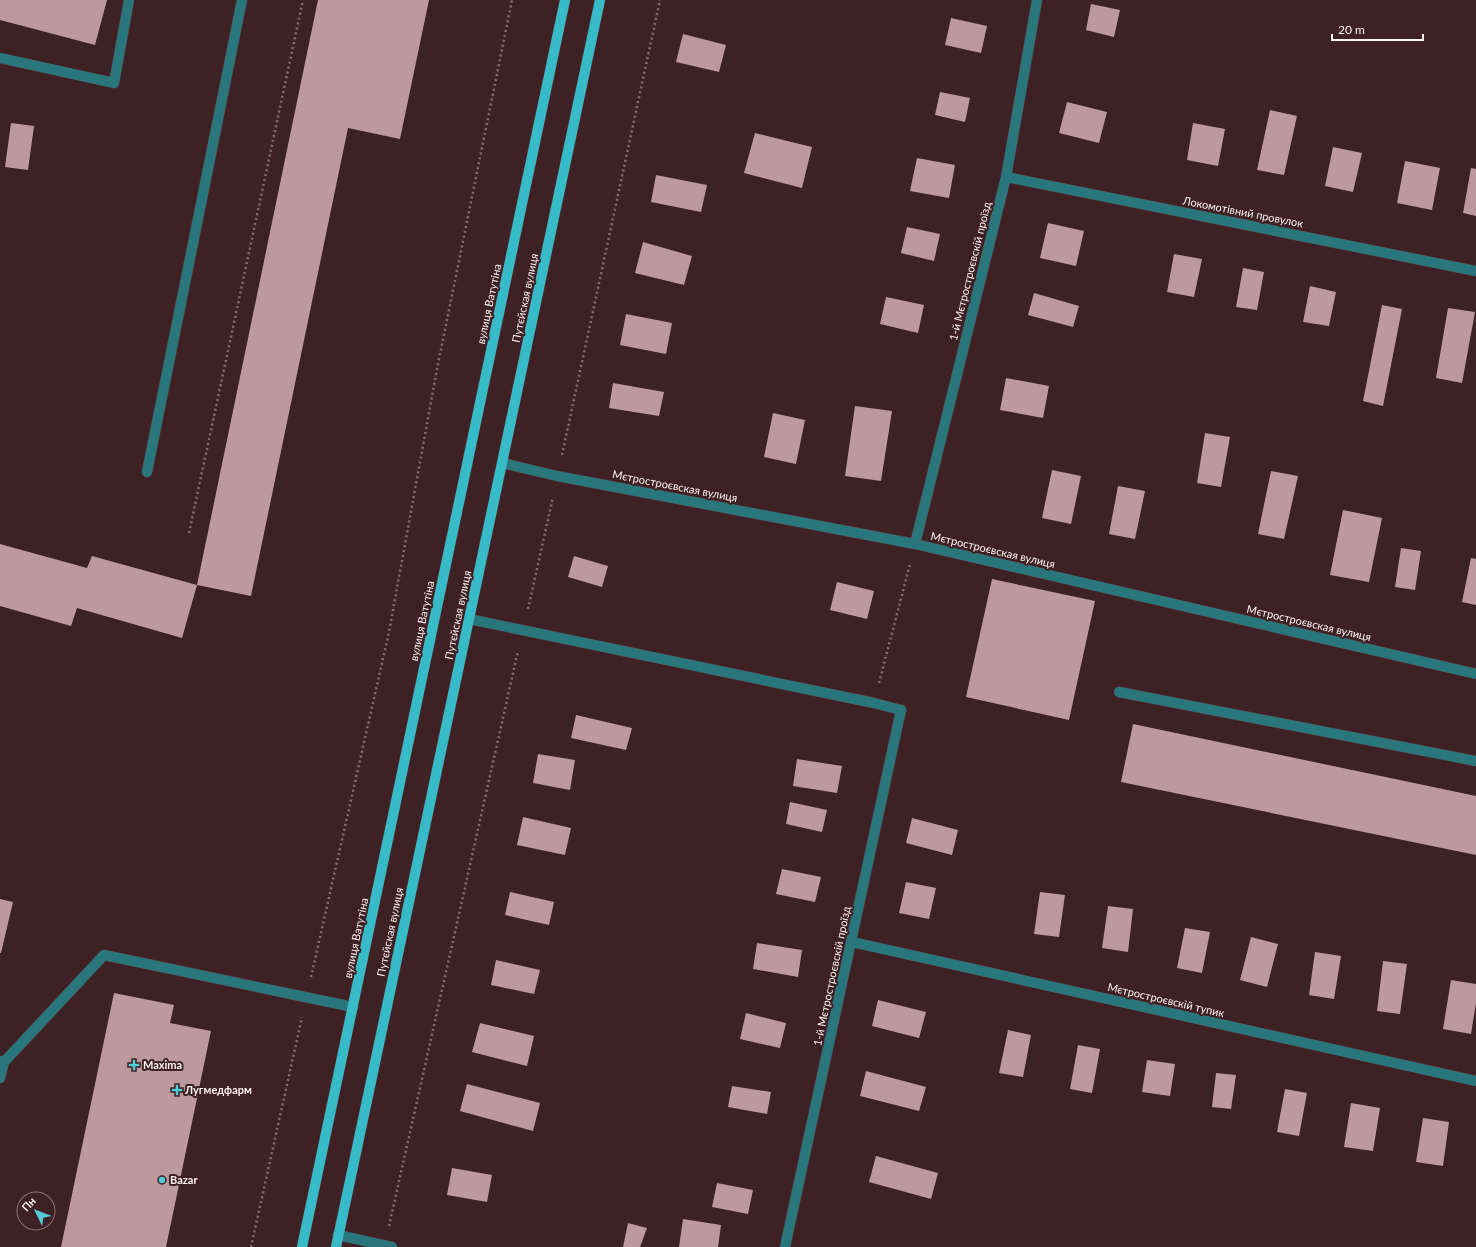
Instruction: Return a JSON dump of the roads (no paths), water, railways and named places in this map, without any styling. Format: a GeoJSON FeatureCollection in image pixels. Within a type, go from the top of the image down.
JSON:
{"type":"FeatureCollection","features":[{"type":"Feature","properties":{"kind":"main road","name":"вулиця Ватутіна"},"geometry":{"type":"LineString","coordinates":[[302,1247],[354,1007],[565,0]]}},
{"type":"Feature","properties":{"kind":"main road","name":"Путєйская вулиця"},"geometry":{"type":"LineString","coordinates":[[338,1234],[600,0]]}},
{"type":"Feature","properties":{"kind":"main road"},"geometry":{"type":"LineString","coordinates":[[336,1247],[338,1234]]}},
{"type":"Feature","properties":{"kind":"street"},"geometry":{"type":"LineString","coordinates":[[0,58],[114,83],[129,0]]}},
{"type":"Feature","properties":{"kind":"street"},"geometry":{"type":"LineString","coordinates":[[147,472],[242,0]]}},
{"type":"Feature","properties":{"kind":"street","name":"1-й Мєтростроєвскій проїзд"},"geometry":{"type":"LineString","coordinates":[[915,544],[1006,177],[1037,0]]}},
{"type":"Feature","properties":{"kind":"street","name":"Локомотівний провулок"},"geometry":{"type":"LineString","coordinates":[[1006,177],[1476,271]]}},
{"type":"Feature","properties":{"kind":"street","name":"Мєтростроєвская вулиця"},"geometry":{"type":"LineString","coordinates":[[502,463],[557,476],[915,544],[1476,674]]}},
{"type":"Feature","properties":{"kind":"street","name":"1-й Мєтростроєвскій проїзд"},"geometry":{"type":"LineString","coordinates":[[469,619],[874,703],[901,710],[785,1247]]}},
{"type":"Feature","properties":{"kind":"street"},"geometry":{"type":"LineString","coordinates":[[1119,692],[1476,761]]}},
{"type":"Feature","properties":{"kind":"street","name":"Мєтростроєвскій тупик"},"geometry":{"type":"LineString","coordinates":[[852,942],[1476,1081]]}},
{"type":"Feature","properties":{"kind":"street"},"geometry":{"type":"LineString","coordinates":[[0,1078],[2,1062],[104,956],[354,1007]]}},
{"type":"Feature","properties":{"kind":"street"},"geometry":{"type":"LineString","coordinates":[[338,1234],[389,1246]]}},
{"type":"Feature","properties":{"kind":"place","name":"Maxima"},"geometry":{"type":"Point","coordinates":[134,1065]}},
{"type":"Feature","properties":{"kind":"place","name":"Лугмедфарм"},"geometry":{"type":"Point","coordinates":[177,1090]}},
{"type":"Feature","properties":{"kind":"place","name":"Bazar"},"geometry":{"type":"Point","coordinates":[162,1180]}}]}
